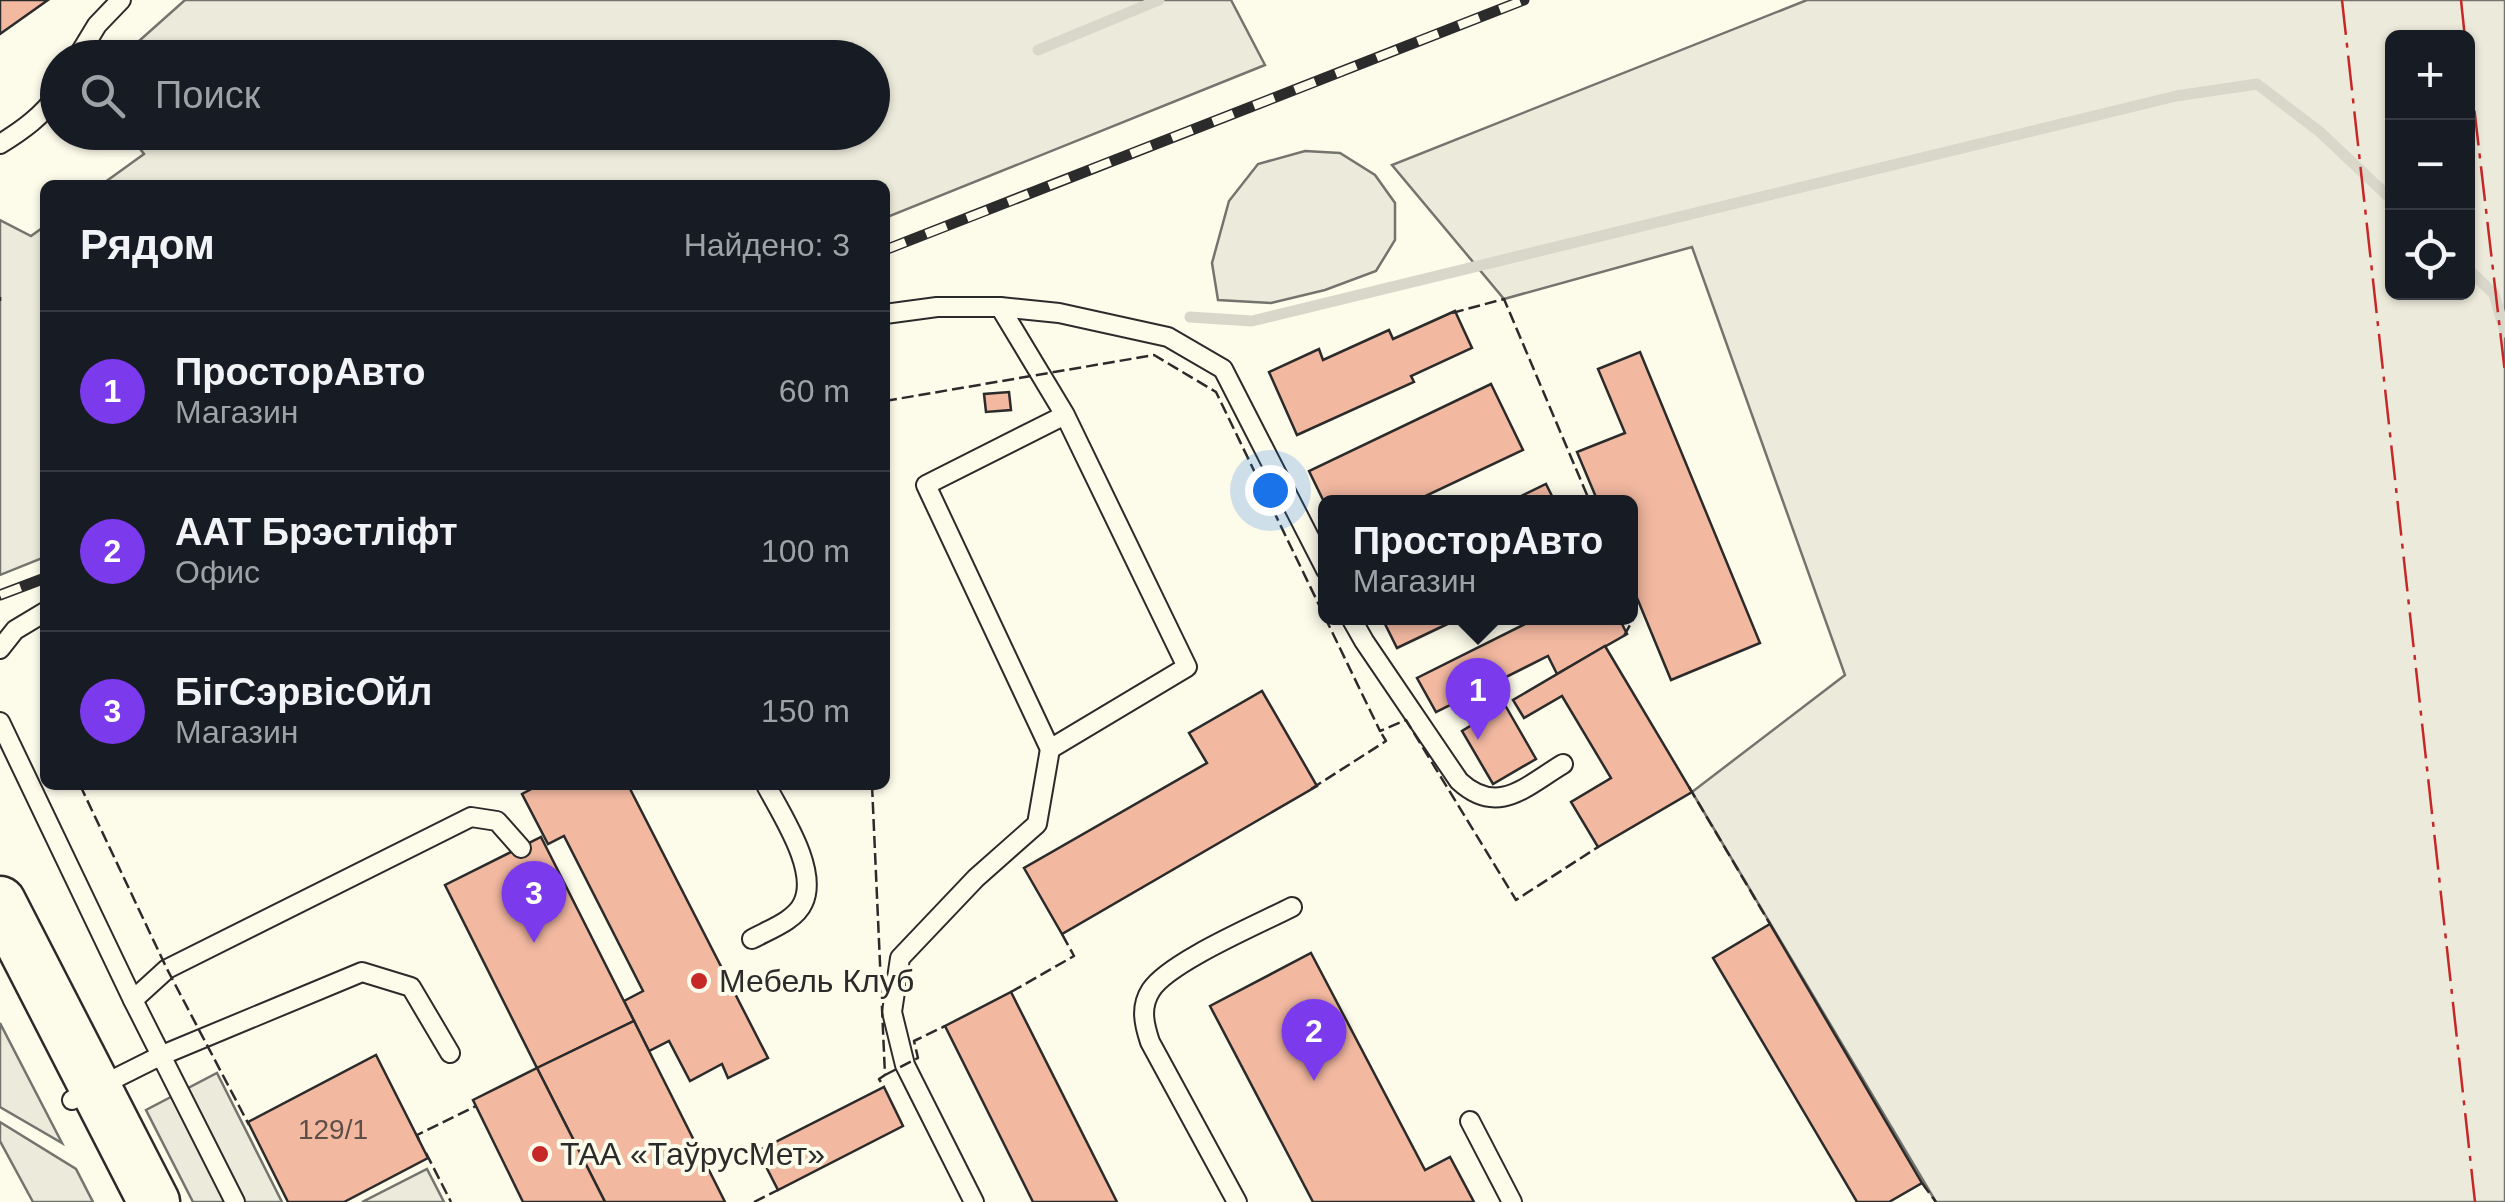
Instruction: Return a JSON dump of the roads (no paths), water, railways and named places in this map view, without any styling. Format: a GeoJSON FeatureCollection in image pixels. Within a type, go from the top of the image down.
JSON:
{"type":"FeatureCollection","features":[{"type":"Feature","properties":{"kind":"main road"},"geometry":{"type":"LineString","coordinates":[[0,902],[84,1094],[124,1202]]}},
{"type":"Feature","properties":{"kind":"main road"},"geometry":{"type":"LineString","coordinates":[[0,961],[154,1202]]}},
{"type":"Feature","properties":{"kind":"lane"},"geometry":{"type":"LineString","coordinates":[[88,40],[121,0]]}},
{"type":"Feature","properties":{"kind":"lane"},"geometry":{"type":"LineString","coordinates":[[0,144],[26,128],[40,113]]}},
{"type":"Feature","properties":{"kind":"lane"},"geometry":{"type":"LineString","coordinates":[[890,313],[938,307],[1059,312],[1168,337],[1223,369],[1318,554]]}},
{"type":"Feature","properties":{"kind":"lane"},"geometry":{"type":"LineString","coordinates":[[1000,307],[1065,415],[1187,667],[1050,750]]}},
{"type":"Feature","properties":{"kind":"lane"},"geometry":{"type":"LineString","coordinates":[[974,1202],[905,1065],[892,1012],[900,958],[976,878],[1037,824],[1050,750],[926,485],[1065,415]]}},
{"type":"Feature","properties":{"kind":"lane"},"geometry":{"type":"LineString","coordinates":[[0,649],[15,630],[40,615]]}},
{"type":"Feature","properties":{"kind":"lane"},"geometry":{"type":"LineString","coordinates":[[1355,625],[1460,781],[1474,795],[1492,800],[1509,796],[1564,764]]}},
{"type":"Feature","properties":{"kind":"lane"},"geometry":{"type":"LineString","coordinates":[[0,722],[160,1056],[235,1202]]}},
{"type":"Feature","properties":{"kind":"lane"},"geometry":{"type":"LineString","coordinates":[[752,939],[792,916],[803,904],[807,886],[797,844],[769,790]]}},
{"type":"Feature","properties":{"kind":"lane"},"geometry":{"type":"LineString","coordinates":[[133,1000],[167,969],[471,817],[497,821],[522,848]]}},
{"type":"Feature","properties":{"kind":"lane"},"geometry":{"type":"LineString","coordinates":[[1237,1202],[1150,1042],[1143,1014],[1153,986],[1178,967],[1292,907]]}},
{"type":"Feature","properties":{"kind":"lane"},"geometry":{"type":"LineString","coordinates":[[84,1094],[160,1056],[362,972],[411,987],[450,1053]]}},
{"type":"Feature","properties":{"kind":"lane"},"geometry":{"type":"LineString","coordinates":[[1470,1122],[1512,1202]]}},
{"type":"Feature","properties":{"kind":"waterway"},"geometry":{"type":"LineString","coordinates":[[1038,50],[1159,0]]}},
{"type":"Feature","properties":{"kind":"waterway"},"geometry":{"type":"LineString","coordinates":[[1190,317],[1252,321],[2176,96],[2257,84],[2320,132],[2385,193]]}},
{"type":"Feature","properties":{"kind":"waterway"},"geometry":{"type":"LineString","coordinates":[[2475,276],[2494,294],[2505,332]]}},
{"type":"Feature","properties":{"kind":"railway"},"geometry":{"type":"LineString","coordinates":[[890,248],[1524,0]]}},
{"type":"Feature","properties":{"kind":"railway"},"geometry":{"type":"LineString","coordinates":[[0,595],[40,580]]}},
{"type":"Feature","properties":{"kind":"place","name":"ПросторАвто"},"geometry":{"type":"Point","coordinates":[1478,740]}},
{"type":"Feature","properties":{"kind":"place","name":"БігСэрвісОйл"},"geometry":{"type":"Point","coordinates":[534,943]}},
{"type":"Feature","properties":{"kind":"place","name":"Мебель Клуб"},"geometry":{"type":"Point","coordinates":[699,981]}},
{"type":"Feature","properties":{"kind":"place","name":"ААТ Брэстліфт"},"geometry":{"type":"Point","coordinates":[1314,1081]}},
{"type":"Feature","properties":{"kind":"place","name":"ТАА «ТаўрусМет»"},"geometry":{"type":"Point","coordinates":[540,1154]}}]}
